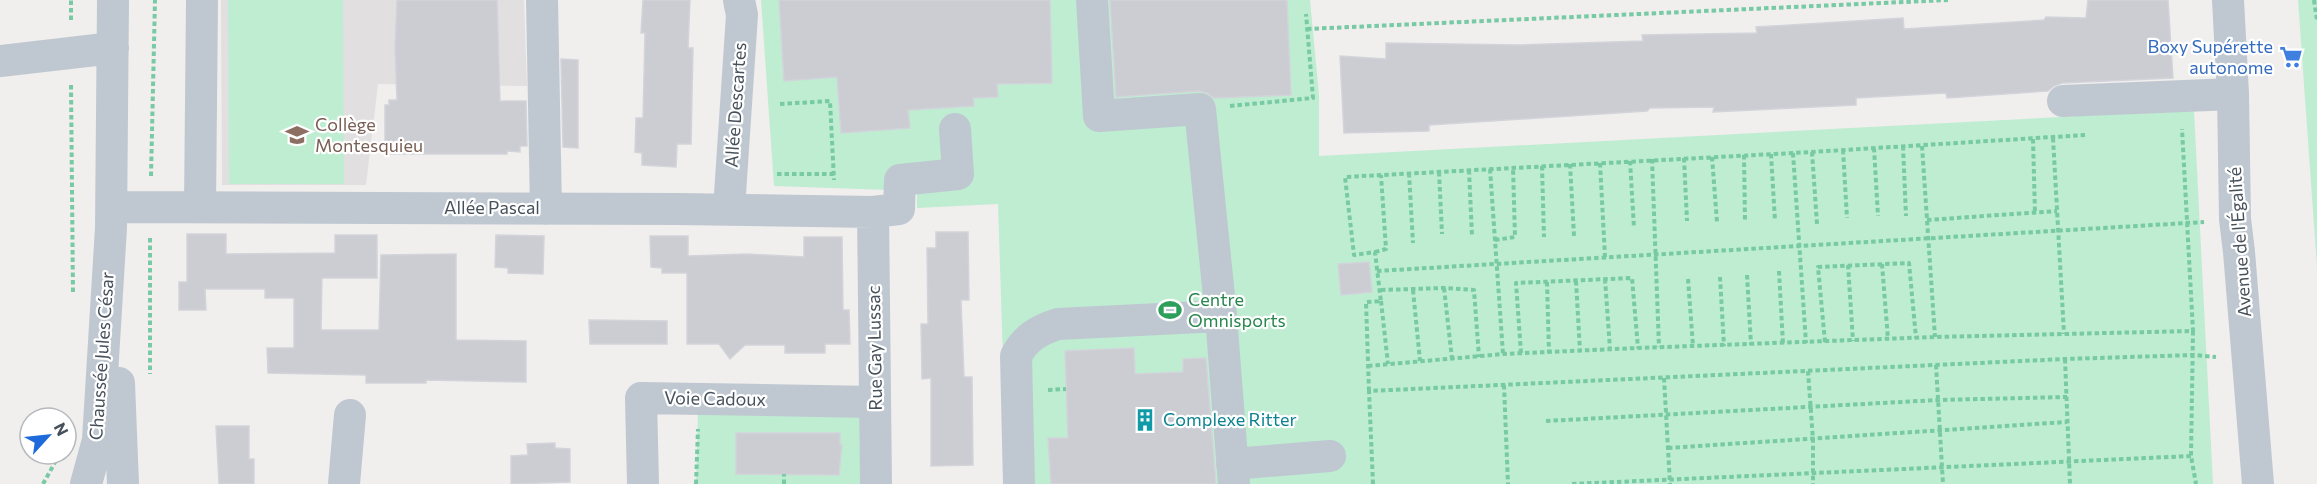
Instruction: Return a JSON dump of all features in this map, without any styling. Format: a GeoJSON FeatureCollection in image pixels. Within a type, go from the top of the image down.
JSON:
{"type":"FeatureCollection","features":[{"type":"Feature","properties":{"kind":"street","name":"Chaussée Jules César"},"geometry":{"type":"LineString","coordinates":[[86,484],[98,440],[111,217],[113,0]]}},
{"type":"Feature","properties":{"kind":"street"},"geometry":{"type":"LineString","coordinates":[[200,207],[202,0]]}},
{"type":"Feature","properties":{"kind":"street"},"geometry":{"type":"LineString","coordinates":[[542,0],[546,209]]}},
{"type":"Feature","properties":{"kind":"street","name":"Allée Descartes"},"geometry":{"type":"LineString","coordinates":[[729,209],[742,15],[739,0]]}},
{"type":"Feature","properties":{"kind":"street"},"geometry":{"type":"LineString","coordinates":[[1092,0],[1099,116],[1200,109],[1221,316],[1233,474],[1330,456]]}},
{"type":"Feature","properties":{"kind":"street","name":"Avenue de l'Égalité"},"geometry":{"type":"LineString","coordinates":[[2228,0],[2233,94],[2235,219],[2258,484]]}},
{"type":"Feature","properties":{"kind":"street"},"geometry":{"type":"LineString","coordinates":[[0,61],[113,48]]}},
{"type":"Feature","properties":{"kind":"street"},"geometry":{"type":"LineString","coordinates":[[2063,101],[2233,94]]}},
{"type":"Feature","properties":{"kind":"street","name":"Allée Pascal"},"geometry":{"type":"LineString","coordinates":[[111,217],[200,207],[729,209],[873,212],[899,209],[900,180],[958,174],[955,129]]}},
{"type":"Feature","properties":{"kind":"street","name":"Rue Gay Lussac"},"geometry":{"type":"LineString","coordinates":[[873,212],[876,484]]}},
{"type":"Feature","properties":{"kind":"street","name":"Chaussée Jules César"},"geometry":{"type":"LineString","coordinates":[[111,217],[123,484]]}},
{"type":"Feature","properties":{"kind":"street"},"geometry":{"type":"LineString","coordinates":[[1019,484],[1016,356],[1026,340],[1041,329],[1058,324],[1221,316]]}},
{"type":"Feature","properties":{"kind":"street","name":"Voie Cadoux"},"geometry":{"type":"LineString","coordinates":[[643,484],[641,398],[875,402]]}},
{"type":"Feature","properties":{"kind":"street"},"geometry":{"type":"LineString","coordinates":[[344,484],[350,415]]}},
{"type":"Feature","properties":{"kind":"path"},"geometry":{"type":"LineString","coordinates":[[71,0],[73,301]]}},
{"type":"Feature","properties":{"kind":"path"},"geometry":{"type":"LineString","coordinates":[[151,178],[155,0]]}},
{"type":"Feature","properties":{"kind":"path"},"geometry":{"type":"LineString","coordinates":[[1307,29],[1948,0]]}},
{"type":"Feature","properties":{"kind":"path"},"geometry":{"type":"LineString","coordinates":[[2314,0],[2317,20]]}},
{"type":"Feature","properties":{"kind":"path"},"geometry":{"type":"LineString","coordinates":[[1200,109],[1313,98],[1306,14]]}},
{"type":"Feature","properties":{"kind":"path"},"geometry":{"type":"LineString","coordinates":[[780,104],[830,101],[836,211]]}},
{"type":"Feature","properties":{"kind":"path"},"geometry":{"type":"LineString","coordinates":[[2182,125],[2194,355],[2191,456],[2196,484]]}},
{"type":"Feature","properties":{"kind":"path"},"geometry":{"type":"LineString","coordinates":[[1381,175],[1386,249],[1354,255],[1345,177],[1652,159],[1922,146],[2088,134]]}},
{"type":"Feature","properties":{"kind":"path"},"geometry":{"type":"LineString","coordinates":[[2053,138],[2064,334]]}},
{"type":"Feature","properties":{"kind":"path"},"geometry":{"type":"LineString","coordinates":[[2033,139],[2035,213]]}},
{"type":"Feature","properties":{"kind":"path"},"geometry":{"type":"LineString","coordinates":[[1903,146],[1906,216]]}},
{"type":"Feature","properties":{"kind":"path"},"geometry":{"type":"LineString","coordinates":[[1922,146],[1935,337]]}},
{"type":"Feature","properties":{"kind":"path"},"geometry":{"type":"LineString","coordinates":[[1874,148],[1878,216]]}},
{"type":"Feature","properties":{"kind":"path"},"geometry":{"type":"LineString","coordinates":[[1843,150],[1847,218]]}},
{"type":"Feature","properties":{"kind":"path"},"geometry":{"type":"LineString","coordinates":[[1812,152],[1817,224]]}},
{"type":"Feature","properties":{"kind":"path"},"geometry":{"type":"LineString","coordinates":[[1793,153],[1806,343]]}},
{"type":"Feature","properties":{"kind":"path"},"geometry":{"type":"LineString","coordinates":[[1772,154],[1775,221]]}},
{"type":"Feature","properties":{"kind":"path"},"geometry":{"type":"LineString","coordinates":[[1744,155],[1745,222]]}},
{"type":"Feature","properties":{"kind":"path"},"geometry":{"type":"LineString","coordinates":[[1712,157],[1717,222]]}},
{"type":"Feature","properties":{"kind":"path"},"geometry":{"type":"LineString","coordinates":[[1684,158],[1687,221]]}},
{"type":"Feature","properties":{"kind":"path"},"geometry":{"type":"LineString","coordinates":[[1652,159],[1659,347]]}},
{"type":"Feature","properties":{"kind":"path"},"geometry":{"type":"LineString","coordinates":[[1630,161],[1634,228]]}},
{"type":"Feature","properties":{"kind":"path"},"geometry":{"type":"LineString","coordinates":[[1600,163],[1605,257]]}},
{"type":"Feature","properties":{"kind":"path"},"geometry":{"type":"LineString","coordinates":[[1570,164],[1574,236]]}},
{"type":"Feature","properties":{"kind":"path"},"geometry":{"type":"LineString","coordinates":[[1542,166],[1544,237]]}},
{"type":"Feature","properties":{"kind":"path"},"geometry":{"type":"LineString","coordinates":[[1495,240],[1515,237],[1514,168]]}},
{"type":"Feature","properties":{"kind":"path"},"geometry":{"type":"LineString","coordinates":[[1490,169],[1503,354]]}},
{"type":"Feature","properties":{"kind":"path"},"geometry":{"type":"LineString","coordinates":[[1469,170],[1472,236]]}},
{"type":"Feature","properties":{"kind":"path"},"geometry":{"type":"LineString","coordinates":[[1439,172],[1442,234]]}},
{"type":"Feature","properties":{"kind":"path"},"geometry":{"type":"LineString","coordinates":[[1409,173],[1413,243]]}},
{"type":"Feature","properties":{"kind":"path"},"geometry":{"type":"LineString","coordinates":[[777,174],[834,174]]}},
{"type":"Feature","properties":{"kind":"path"},"geometry":{"type":"LineString","coordinates":[[1927,220],[2057,211]]}},
{"type":"Feature","properties":{"kind":"path"},"geometry":{"type":"LineString","coordinates":[[1377,271],[2235,219]]}},
{"type":"Feature","properties":{"kind":"path"},"geometry":{"type":"LineString","coordinates":[[150,233],[150,380]]}},
{"type":"Feature","properties":{"kind":"path"},"geometry":{"type":"LineString","coordinates":[[1375,252],[1388,364]]}},
{"type":"Feature","properties":{"kind":"path"},"geometry":{"type":"LineString","coordinates":[[1825,342],[1818,267],[1848,265],[1909,263],[1916,338]]}},
{"type":"Feature","properties":{"kind":"path"},"geometry":{"type":"LineString","coordinates":[[1882,264],[1888,339]]}},
{"type":"Feature","properties":{"kind":"path"},"geometry":{"type":"LineString","coordinates":[[1848,265],[1853,340]]}},
{"type":"Feature","properties":{"kind":"path"},"geometry":{"type":"LineString","coordinates":[[1779,271],[1783,344]]}},
{"type":"Feature","properties":{"kind":"path"},"geometry":{"type":"LineString","coordinates":[[1747,275],[1751,345]]}},
{"type":"Feature","properties":{"kind":"path"},"geometry":{"type":"LineString","coordinates":[[1521,354],[1516,283],[1632,278],[1638,348]]}},
{"type":"Feature","properties":{"kind":"path"},"geometry":{"type":"LineString","coordinates":[[1720,278],[1724,345]]}},
{"type":"Feature","properties":{"kind":"path"},"geometry":{"type":"LineString","coordinates":[[1605,279],[1610,350]]}},
{"type":"Feature","properties":{"kind":"path"},"geometry":{"type":"LineString","coordinates":[[1688,279],[1693,346]]}},
{"type":"Feature","properties":{"kind":"path"},"geometry":{"type":"LineString","coordinates":[[1576,281],[1580,351]]}},
{"type":"Feature","properties":{"kind":"path"},"geometry":{"type":"LineString","coordinates":[[1547,282],[1549,352]]}},
{"type":"Feature","properties":{"kind":"path"},"geometry":{"type":"LineString","coordinates":[[1381,290],[1444,288],[1474,290],[1479,357]]}},
{"type":"Feature","properties":{"kind":"path"},"geometry":{"type":"LineString","coordinates":[[1444,288],[1452,359]]}},
{"type":"Feature","properties":{"kind":"path"},"geometry":{"type":"LineString","coordinates":[[1413,290],[1420,362]]}},
{"type":"Feature","properties":{"kind":"path"},"geometry":{"type":"LineString","coordinates":[[1373,484],[1366,302],[1381,301]]}},
{"type":"Feature","properties":{"kind":"path"},"geometry":{"type":"LineString","coordinates":[[1368,366],[1503,354],[1659,347],[1935,337],[2193,332]]}},
{"type":"Feature","properties":{"kind":"path"},"geometry":{"type":"LineString","coordinates":[[1369,391],[2065,359],[2194,355],[2248,359]]}},
{"type":"Feature","properties":{"kind":"path"},"geometry":{"type":"LineString","coordinates":[[2065,359],[2070,484]]}},
{"type":"Feature","properties":{"kind":"path"},"geometry":{"type":"LineString","coordinates":[[1936,365],[1943,484]]}},
{"type":"Feature","properties":{"kind":"path"},"geometry":{"type":"LineString","coordinates":[[1808,371],[1814,440],[1813,484]]}},
{"type":"Feature","properties":{"kind":"path"},"geometry":{"type":"LineString","coordinates":[[1664,378],[1670,482]]}},
{"type":"Feature","properties":{"kind":"path"},"geometry":{"type":"LineString","coordinates":[[1504,385],[1508,484]]}},
{"type":"Feature","properties":{"kind":"path"},"geometry":{"type":"LineString","coordinates":[[1546,421],[1938,400],[2067,397]]}},
{"type":"Feature","properties":{"kind":"path"},"geometry":{"type":"LineString","coordinates":[[696,484],[698,399]]}},
{"type":"Feature","properties":{"kind":"path"},"geometry":{"type":"LineString","coordinates":[[1668,448],[2067,422]]}},
{"type":"Feature","properties":{"kind":"path"},"geometry":{"type":"LineString","coordinates":[[1572,484],[1670,482],[1812,473],[2191,456]]}},
{"type":"Feature","properties":{"kind":"path"},"geometry":{"type":"LineString","coordinates":[[43,484],[53,466]]}},
{"type":"Feature","properties":{"kind":"path"},"geometry":{"type":"LineString","coordinates":[[784,474],[784,484]]}},
{"type":"Feature","properties":{"kind":"shaded area","name":"Collège Montesquieu"},"geometry":{"type":"Polygon","coordinates":[[[221,0],[524,0],[527,86],[378,84],[366,185],[222,185],[221,0]]]}},
{"type":"Feature","properties":{"kind":"green space"},"geometry":{"type":"Polygon","coordinates":[[[228,0],[343,0],[344,184],[229,184],[228,0]]]}},
{"type":"Feature","properties":{"kind":"green space"},"geometry":{"type":"Polygon","coordinates":[[[761,0],[1310,0],[1319,95],[1319,156],[2194,110],[2213,484],[1007,484],[998,204],[917,208],[917,191],[774,186],[761,0]]]}},
{"type":"Feature","properties":{"kind":"green space"},"geometry":{"type":"Polygon","coordinates":[[[2298,0],[2317,0],[2317,267],[2298,0]]]}},
{"type":"Feature","properties":{"kind":"green space"},"geometry":{"type":"Polygon","coordinates":[[[698,412],[866,414],[865,484],[696,484],[698,412]]]}},
{"type":"Feature","properties":{"kind":"building"},"geometry":{"type":"Polygon","coordinates":[[[397,0],[497,0],[500,101],[526,101],[527,146],[520,146],[520,152],[507,151],[507,154],[385,154],[385,105],[389,105],[389,100],[397,100],[395,48],[397,0]]]}},
{"type":"Feature","properties":{"kind":"building"},"geometry":{"type":"Polygon","coordinates":[[[643,0],[690,0],[688,48],[693,48],[691,144],[677,144],[676,167],[642,165],[642,153],[635,152],[636,118],[643,118],[645,33],[641,33],[643,0]]]}},
{"type":"Feature","properties":{"kind":"building"},"geometry":{"type":"Polygon","coordinates":[[[779,0],[1050,0],[1052,83],[997,84],[998,97],[973,98],[974,106],[908,110],[910,128],[841,133],[837,77],[784,81],[779,0]]]}},
{"type":"Feature","properties":{"kind":"building"},"geometry":{"type":"Polygon","coordinates":[[[1110,0],[1287,0],[1291,95],[1214,98],[1199,91],[1116,97],[1110,0]]]}},
{"type":"Feature","properties":{"kind":"building"},"geometry":{"type":"Polygon","coordinates":[[[2088,0],[2168,0],[2173,78],[2062,83],[2048,91],[1947,98],[1946,93],[1856,98],[1856,105],[1713,112],[1714,107],[1650,108],[1647,111],[1429,125],[1429,131],[1344,133],[1340,56],[1386,59],[1386,43],[1519,45],[1643,41],[1642,35],[1757,33],[1756,27],[1903,18],[1904,29],[2044,20],[2046,17],[2086,18],[2088,0]]]}},
{"type":"Feature","properties":{"kind":"building"},"geometry":{"type":"Polygon","coordinates":[[[561,59],[578,60],[578,148],[563,147],[561,59]]]}},
{"type":"Feature","properties":{"kind":"building"},"geometry":{"type":"Polygon","coordinates":[[[936,232],[968,232],[969,300],[961,300],[964,377],[972,377],[973,465],[931,466],[931,378],[922,379],[921,324],[928,324],[927,248],[936,248],[936,232]]]}},
{"type":"Feature","properties":{"kind":"building"},"geometry":{"type":"Polygon","coordinates":[[[187,234],[226,234],[226,254],[335,253],[335,235],[377,235],[377,278],[322,278],[321,330],[379,330],[381,255],[456,254],[456,340],[526,341],[526,382],[426,380],[426,383],[366,383],[366,375],[268,373],[267,348],[294,348],[294,298],[265,298],[265,289],[205,289],[206,310],[179,310],[179,282],[187,282],[187,234]]]}},
{"type":"Feature","properties":{"kind":"building"},"geometry":{"type":"Polygon","coordinates":[[[496,235],[544,236],[543,274],[508,273],[508,268],[495,267],[496,235]]]}},
{"type":"Feature","properties":{"kind":"building"},"geometry":{"type":"Polygon","coordinates":[[[650,236],[688,236],[688,256],[747,254],[804,257],[804,237],[842,237],[843,310],[849,310],[850,344],[825,344],[825,353],[785,353],[785,345],[745,345],[730,359],[719,344],[687,344],[687,273],[662,273],[662,268],[651,267],[650,236]]]}},
{"type":"Feature","properties":{"kind":"building"},"geometry":{"type":"Polygon","coordinates":[[[1369,262],[1372,292],[1341,295],[1338,264],[1369,262]]]}},
{"type":"Feature","properties":{"kind":"building"},"geometry":{"type":"Polygon","coordinates":[[[589,320],[667,321],[667,344],[590,344],[589,320]]]}},
{"type":"Feature","properties":{"kind":"building","name":"Complexe Ritter"},"geometry":{"type":"Polygon","coordinates":[[[1134,348],[1135,374],[1183,372],[1183,359],[1206,358],[1216,484],[1051,484],[1048,438],[1068,438],[1065,351],[1134,348]]]}},
{"type":"Feature","properties":{"kind":"building"},"geometry":{"type":"Polygon","coordinates":[[[216,426],[249,426],[249,459],[254,459],[254,484],[219,484],[216,426]]]}},
{"type":"Feature","properties":{"kind":"building"},"geometry":{"type":"Polygon","coordinates":[[[736,433],[840,433],[840,445],[842,445],[839,475],[736,474],[736,433]]]}},
{"type":"Feature","properties":{"kind":"building"},"geometry":{"type":"Polygon","coordinates":[[[555,443],[555,448],[570,449],[570,482],[511,484],[511,456],[528,455],[527,444],[555,443]]]}},
{"type":"Feature","properties":{"kind":"place","name":"Boxy Supérette autonome"},"geometry":{"type":"Point","coordinates":[2291,57]}},
{"type":"Feature","properties":{"kind":"place","name":"Collège Montesquieu"},"geometry":{"type":"Point","coordinates":[297,135]}},
{"type":"Feature","properties":{"kind":"place","name":"Centre Omnisports"},"geometry":{"type":"Point","coordinates":[1170,310]}},
{"type":"Feature","properties":{"kind":"place","name":"Complexe Ritter"},"geometry":{"type":"Point","coordinates":[1145,420]}}]}
